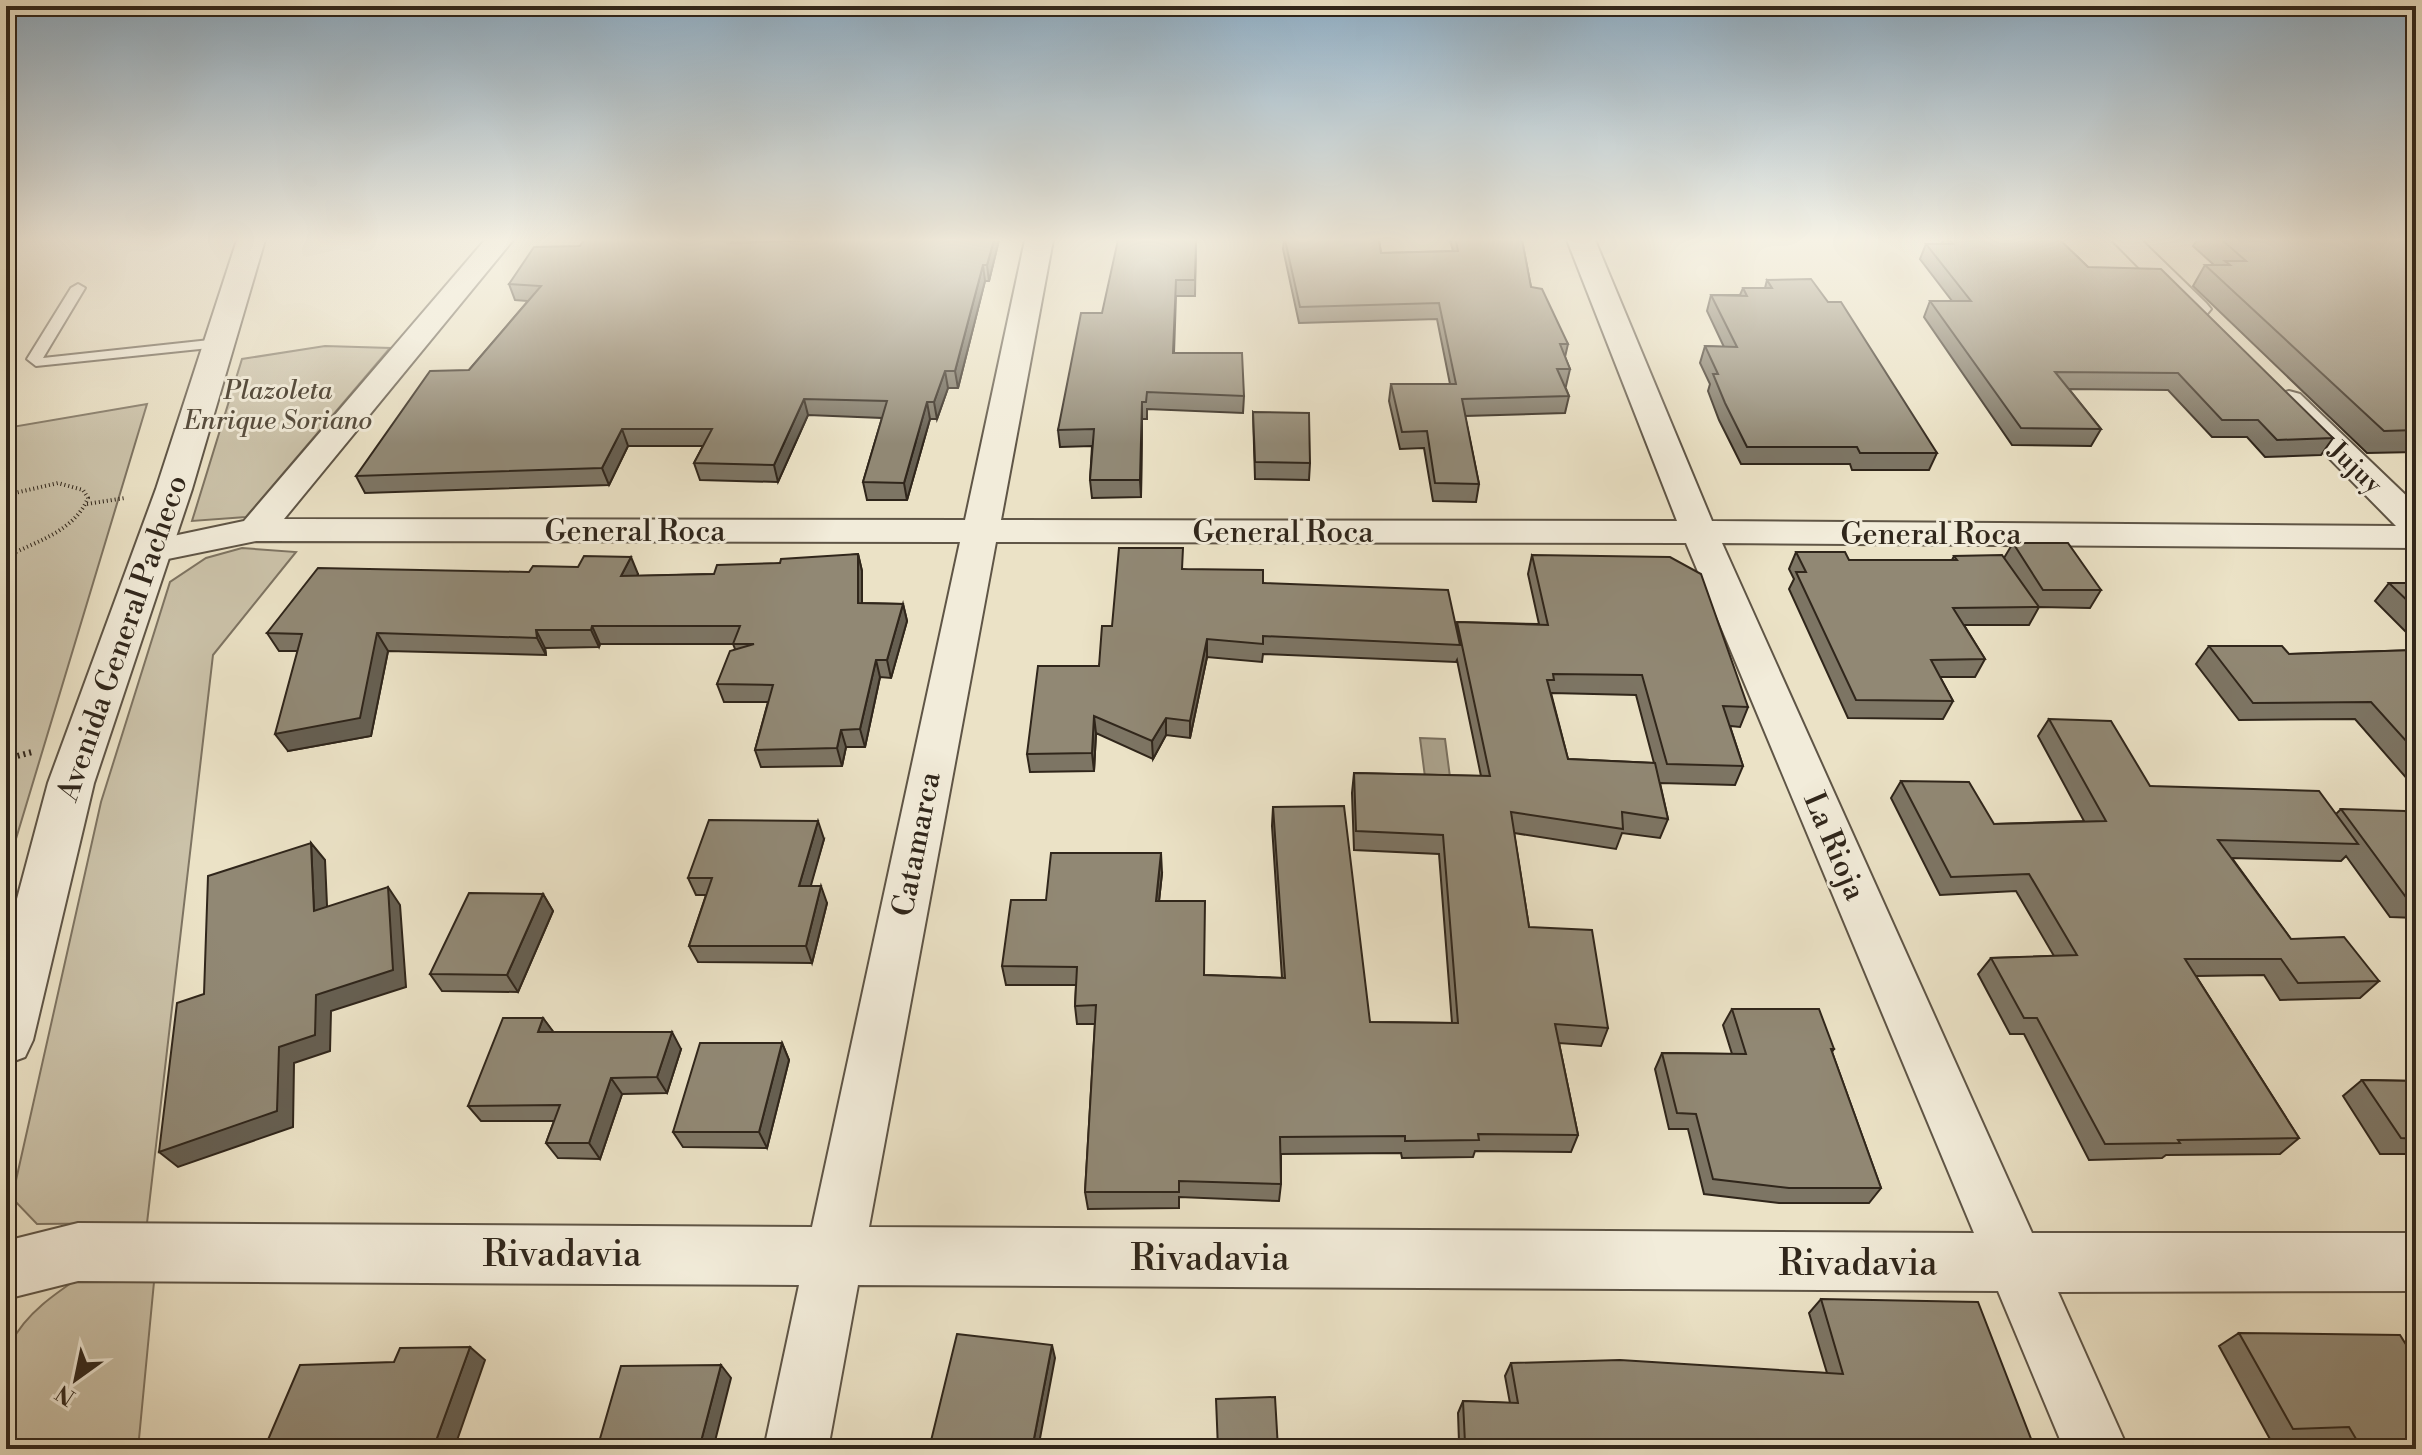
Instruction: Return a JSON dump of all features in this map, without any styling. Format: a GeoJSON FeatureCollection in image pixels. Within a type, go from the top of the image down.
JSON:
{"type":"FeatureCollection","features":[{"type":"Feature","properties":{"kind":"street","name":"Avenida General Pacheco"},"geometry":{"type":"LineString","coordinates":[[6,1040],[71,783],[153,551],[230,308]]}},
{"type":"Feature","properties":{"kind":"street"},"geometry":{"type":"LineString","coordinates":[[256,530],[443,308]]}},
{"type":"Feature","properties":{"kind":"street","name":"Catamarca"},"geometry":{"type":"LineString","coordinates":[[796,1449],[1025,308]]}},
{"type":"Feature","properties":{"kind":"street","name":"La Rioja"},"geometry":{"type":"LineString","coordinates":[[1608,308],[1699,532],[2096,1449]]}},
{"type":"Feature","properties":{"kind":"street"},"geometry":{"type":"LineString","coordinates":[[2194,308],[2215,328]]}},
{"type":"Feature","properties":{"kind":"street","name":"Jujuy"},"geometry":{"type":"LineString","coordinates":[[2271,383],[2416,525]]}},
{"type":"Feature","properties":{"kind":"street","name":"General Roca"},"geometry":{"type":"LineString","coordinates":[[153,551],[256,530],[1699,532],[2416,537]]}},
{"type":"Feature","properties":{"kind":"street","name":"Rivadavia"},"geometry":{"type":"LineString","coordinates":[[6,1270],[78,1252],[2016,1263],[2416,1262]]}},
{"type":"Feature","properties":{"kind":"lane"},"geometry":{"type":"LineString","coordinates":[[66,308],[34,359],[41,363],[219,343]]}},
{"type":"Feature","properties":{"kind":"path"},"geometry":{"type":"LineString","coordinates":[[6,495],[58,483],[83,490],[88,498],[85,509],[62,529],[6,557]]}},
{"type":"Feature","properties":{"kind":"green space","name":"Plazoleta Enrique Soriano"},"geometry":{"type":"Polygon","coordinates":[[[325,346],[390,348],[246,517],[192,521],[242,359],[325,346]]]}},
{"type":"Feature","properties":{"kind":"green space"},"geometry":{"type":"Polygon","coordinates":[[[147,404],[6,872],[6,428],[147,404]]]}},
{"type":"Feature","properties":{"kind":"green space"},"geometry":{"type":"Polygon","coordinates":[[[242,548],[296,552],[213,655],[147,1223],[37,1224],[12,1198],[101,802],[170,582],[206,558],[242,548]]]}},
{"type":"Feature","properties":{"kind":"green space"},"geometry":{"type":"Polygon","coordinates":[[[83,1275],[154,1282],[138,1449],[6,1449],[5,1380],[11,1343],[33,1313],[83,1275]]]}},
{"type":"Feature","properties":{"kind":"shaded area"},"geometry":{"type":"Polygon","coordinates":[[[1420,738],[1445,739],[1450,777],[1425,777],[1420,738]]]}},
{"type":"Feature","properties":{"kind":"building"},"geometry":{"type":"Polygon","coordinates":[[[522,308],[972,308],[955,371],[945,371],[934,402],[927,402],[904,483],[863,482],[887,401],[804,399],[774,465],[694,463],[712,429],[622,429],[602,468],[356,476],[430,371],[469,370],[522,308]]]}},
{"type":"Feature","properties":{"kind":"building"},"geometry":{"type":"Polygon","coordinates":[[[1103,308],[1175,308],[1173,353],[1242,353],[1244,396],[1147,392],[1146,402],[1142,402],[1140,480],[1090,480],[1094,429],[1058,430],[1081,313],[1102,313],[1103,308]]]}},
{"type":"Feature","properties":{"kind":"building"},"geometry":{"type":"Polygon","coordinates":[[[1440,308],[1551,308],[1568,344],[1560,344],[1570,369],[1557,369],[1569,396],[1462,399],[1479,484],[1435,483],[1427,431],[1402,432],[1391,384],[1456,384],[1440,308]]]}},
{"type":"Feature","properties":{"kind":"building"},"geometry":{"type":"Polygon","coordinates":[[[1717,308],[1845,308],[1937,453],[1860,453],[1857,447],[1747,447],[1725,403],[1713,374],[1718,374],[1705,346],[1737,347],[1717,308]]]}},
{"type":"Feature","properties":{"kind":"building"},"geometry":{"type":"Polygon","coordinates":[[[1935,308],[2201,308],[2333,438],[2277,440],[2258,420],[2222,420],[2178,373],[2055,372],[2101,429],[2021,428],[1935,308]]]}},
{"type":"Feature","properties":{"kind":"building"},"geometry":{"type":"Polygon","coordinates":[[[2251,308],[2416,308],[2416,430],[2384,431],[2251,308]]]}},
{"type":"Feature","properties":{"kind":"building"},"geometry":{"type":"Polygon","coordinates":[[[1253,412],[1309,413],[1310,463],[1255,462],[1253,412]]]}},
{"type":"Feature","properties":{"kind":"building"},"geometry":{"type":"Polygon","coordinates":[[[2013,543],[2068,543],[2101,590],[2043,590],[2013,543]]]}},
{"type":"Feature","properties":{"kind":"building"},"geometry":{"type":"Polygon","coordinates":[[[1119,548],[1183,548],[1182,569],[1263,570],[1263,583],[1448,590],[1460,645],[1263,636],[1263,644],[1207,639],[1190,721],[1166,718],[1152,741],[1094,716],[1092,753],[1027,754],[1038,666],[1099,666],[1102,626],[1112,626],[1119,548]]]}},
{"type":"Feature","properties":{"kind":"building"},"geometry":{"type":"Polygon","coordinates":[[[1796,552],[1845,552],[1849,560],[1957,560],[1954,556],[2002,555],[2039,607],[1953,608],[1985,659],[1931,660],[1953,701],[1856,700],[1796,572],[1806,572],[1796,552]]]}},
{"type":"Feature","properties":{"kind":"building"},"geometry":{"type":"Polygon","coordinates":[[[858,554],[858,603],[903,604],[887,660],[876,660],[860,729],[841,730],[837,748],[755,750],[773,685],[717,684],[730,651],[754,644],[733,644],[740,626],[592,626],[591,630],[536,630],[537,638],[377,633],[360,718],[275,734],[302,634],[267,633],[318,568],[529,572],[533,566],[578,567],[584,556],[631,557],[621,576],[714,574],[717,565],[780,563],[781,559],[858,554]]]}},
{"type":"Feature","properties":{"kind":"building"},"geometry":{"type":"Polygon","coordinates":[[[1532,555],[1670,557],[1701,574],[1748,707],[1723,706],[1743,766],[1667,764],[1642,675],[1553,674],[1554,680],[1547,680],[1568,759],[1655,763],[1668,819],[1622,812],[1623,829],[1511,812],[1529,927],[1592,930],[1608,1028],[1555,1024],[1578,1135],[1478,1134],[1479,1140],[1405,1141],[1405,1136],[1280,1137],[1281,1184],[1179,1181],[1179,1192],[1085,1192],[1096,1005],[1075,1006],[1077,967],[1002,966],[1011,900],[1046,900],[1051,853],[1161,853],[1156,901],[1205,901],[1204,975],[1285,978],[1273,807],[1344,806],[1370,1022],[1458,1023],[1443,835],[1356,831],[1354,773],[1490,776],[1457,622],[1548,625],[1532,555]]]}},
{"type":"Feature","properties":{"kind":"building"},"geometry":{"type":"Polygon","coordinates":[[[2389,583],[2416,583],[2416,609],[2389,583]]]}},
{"type":"Feature","properties":{"kind":"building"},"geometry":{"type":"Polygon","coordinates":[[[2209,646],[2282,646],[2289,654],[2416,650],[2416,752],[2371,702],[2253,703],[2209,646]]]}},
{"type":"Feature","properties":{"kind":"building"},"geometry":{"type":"Polygon","coordinates":[[[2049,719],[2111,721],[2150,786],[2319,791],[2358,844],[2218,840],[2291,939],[2344,937],[2379,981],[2298,983],[2281,959],[2185,959],[2299,1138],[2105,1144],[2037,1018],[2024,1018],[1991,958],[2077,955],[2029,874],[1951,877],[1901,781],[1969,782],[1994,824],[2106,821],[2049,719]]]}},
{"type":"Feature","properties":{"kind":"building"},"geometry":{"type":"Polygon","coordinates":[[[2341,809],[2405,811],[2416,825],[2416,900],[2408,900],[2341,809]]]}},
{"type":"Feature","properties":{"kind":"building"},"geometry":{"type":"Polygon","coordinates":[[[709,820],[818,821],[799,886],[821,886],[806,946],[689,946],[712,878],[688,878],[709,820]]]}},
{"type":"Feature","properties":{"kind":"building"},"geometry":{"type":"Polygon","coordinates":[[[311,843],[314,911],[388,887],[393,970],[316,995],[315,1035],[279,1047],[277,1111],[159,1152],[177,1003],[204,994],[208,876],[311,843]]]}},
{"type":"Feature","properties":{"kind":"building"},"geometry":{"type":"Polygon","coordinates":[[[469,893],[543,894],[507,975],[430,974],[469,893]]]}},
{"type":"Feature","properties":{"kind":"building"},"geometry":{"type":"Polygon","coordinates":[[[1732,1009],[1819,1009],[1881,1188],[1789,1188],[1713,1179],[1696,1114],[1677,1113],[1662,1053],[1746,1054],[1732,1009]]]}},
{"type":"Feature","properties":{"kind":"building"},"geometry":{"type":"Polygon","coordinates":[[[503,1018],[543,1018],[538,1032],[672,1032],[657,1077],[611,1078],[589,1143],[546,1143],[560,1105],[468,1106],[503,1018]]]}},
{"type":"Feature","properties":{"kind":"building"},"geometry":{"type":"Polygon","coordinates":[[[700,1043],[782,1043],[759,1132],[673,1132],[700,1043]]]}},
{"type":"Feature","properties":{"kind":"building"},"geometry":{"type":"Polygon","coordinates":[[[2362,1080],[2416,1081],[2416,1139],[2401,1138],[2362,1080]]]}},
{"type":"Feature","properties":{"kind":"building"},"geometry":{"type":"Polygon","coordinates":[[[1821,1299],[1978,1302],[2035,1449],[1419,1449],[1419,1440],[1465,1443],[1463,1401],[1518,1403],[1511,1363],[1620,1360],[1843,1374],[1821,1299]]]}},
{"type":"Feature","properties":{"kind":"building"},"geometry":{"type":"Polygon","coordinates":[[[2239,1333],[2400,1335],[2412,1354],[2416,1354],[2416,1449],[2362,1449],[2349,1427],[2293,1429],[2239,1333]]]}},
{"type":"Feature","properties":{"kind":"building"},"geometry":{"type":"Polygon","coordinates":[[[957,1334],[1052,1345],[1032,1449],[929,1449],[957,1334]]]}},
{"type":"Feature","properties":{"kind":"building"},"geometry":{"type":"Polygon","coordinates":[[[470,1347],[433,1449],[264,1449],[300,1365],[394,1362],[400,1348],[470,1347]]]}},
{"type":"Feature","properties":{"kind":"building"},"geometry":{"type":"Polygon","coordinates":[[[721,1365],[699,1449],[597,1449],[621,1366],[721,1365]]]}},
{"type":"Feature","properties":{"kind":"building"},"geometry":{"type":"Polygon","coordinates":[[[1275,1397],[1278,1449],[1218,1449],[1216,1399],[1275,1397]]]}}]}
